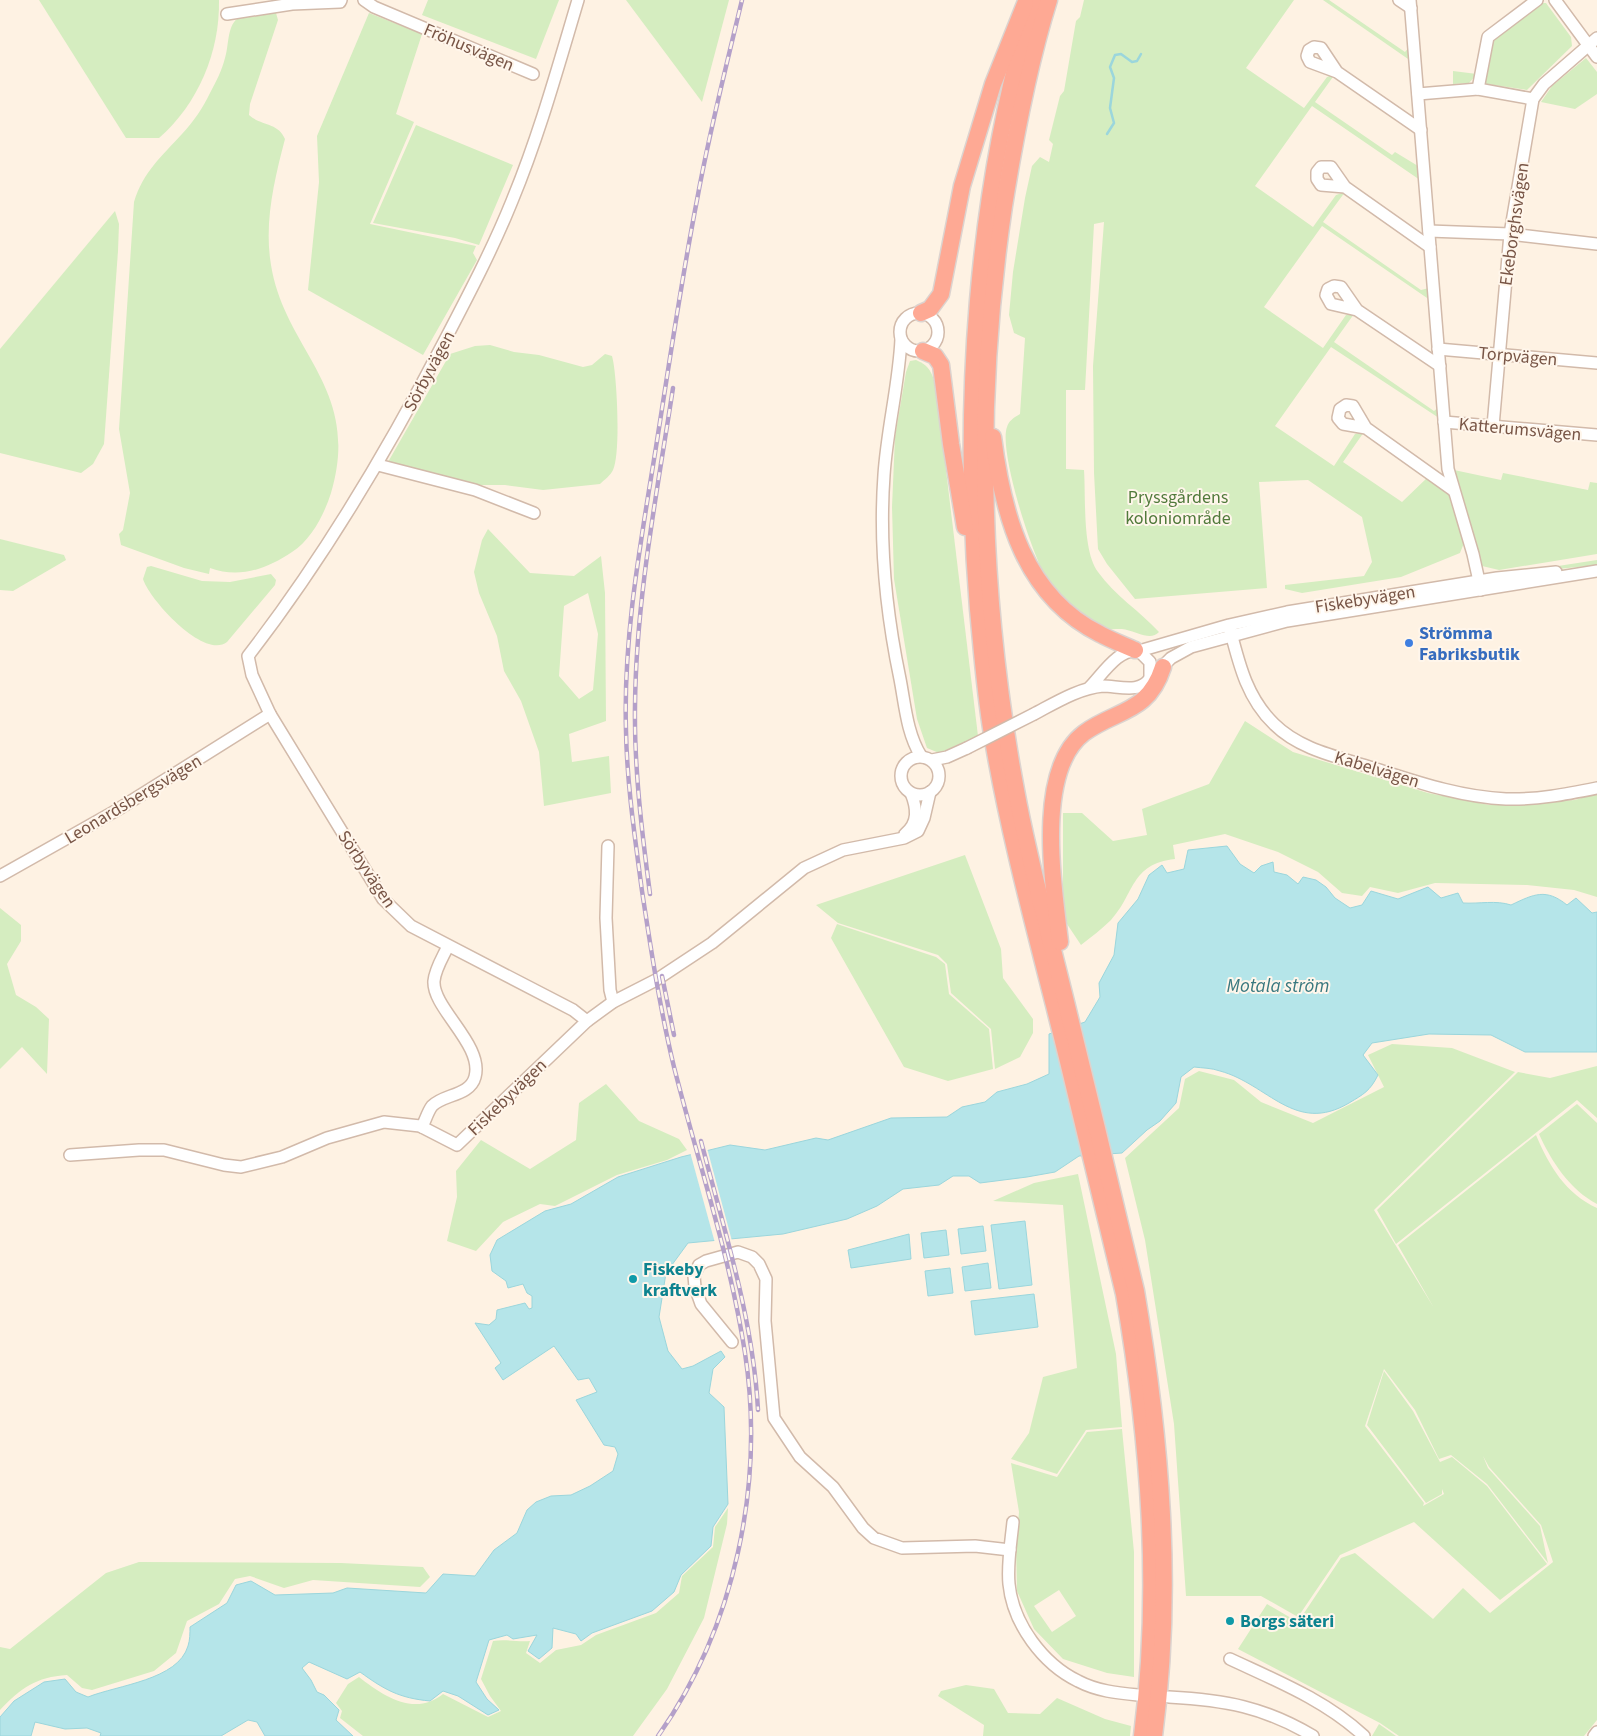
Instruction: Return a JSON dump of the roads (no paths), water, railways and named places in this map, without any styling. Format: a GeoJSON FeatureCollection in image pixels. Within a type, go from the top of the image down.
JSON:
{"type":"FeatureCollection","features":[{"type":"Feature","properties":{"kind":"highway"},"geometry":{"type":"LineString","coordinates":[[921,313],[930,308],[941,294],[952,226],[964,178],[993,84],[1027,0]]}},
{"type":"Feature","properties":{"kind":"highway"},"geometry":{"type":"LineString","coordinates":[[1034,0],[1009,100],[994,180],[981,273],[973,374],[971,460],[976,580],[984,684],[992,734],[1026,894],[1060,1003],[1103,1177],[1136,1291],[1150,1371],[1158,1452],[1162,1522],[1163,1618],[1154,1736]]}},
{"type":"Feature","properties":{"kind":"highway"},"geometry":{"type":"LineString","coordinates":[[1048,0],[1027,85],[1009,173],[994,280],[987,376],[986,519],[998,680],[1016,794],[1057,966],[1060,1003]]}},
{"type":"Feature","properties":{"kind":"highway"},"geometry":{"type":"LineString","coordinates":[[918,351],[935,356],[941,365],[960,502],[976,580]]}},
{"type":"Feature","properties":{"kind":"highway"},"geometry":{"type":"LineString","coordinates":[[987,376],[1000,483],[1010,523],[1021,551],[1038,580],[1069,613],[1099,634],[1137,650]]}},
{"type":"Feature","properties":{"kind":"highway"},"geometry":{"type":"LineString","coordinates":[[1057,966],[1060,942],[1050,841],[1058,780],[1065,756],[1084,733],[1140,704],[1155,686],[1163,667]]}},
{"type":"Feature","properties":{"kind":"highway"},"geometry":{"type":"LineString","coordinates":[[1116,716],[1137,696],[1148,680]]}},
{"type":"Feature","properties":{"kind":"highway"},"geometry":{"type":"LineString","coordinates":[[1103,1177],[1137,1371],[1146,1453],[1150,1522],[1151,1617],[1142,1736]]}},
{"type":"Feature","properties":{"kind":"street"},"geometry":{"type":"LineString","coordinates":[[227,14],[341,0]]}},
{"type":"Feature","properties":{"kind":"street","name":"Fröhusvägen"},"geometry":{"type":"LineString","coordinates":[[364,0],[533,74]]}},
{"type":"Feature","properties":{"kind":"street","name":"Sörbyvägen"},"geometry":{"type":"LineString","coordinates":[[578,0],[531,149],[509,208],[460,311],[378,465],[294,592],[248,656],[252,675],[267,716],[383,899],[411,926],[565,1006],[587,1021]]}},
{"type":"Feature","properties":{"kind":"street"},"geometry":{"type":"LineString","coordinates":[[1399,0],[1411,4],[1448,469],[1480,585]]}},
{"type":"Feature","properties":{"kind":"street"},"geometry":{"type":"LineString","coordinates":[[1478,89],[1488,37],[1536,0]]}},
{"type":"Feature","properties":{"kind":"street"},"geometry":{"type":"LineString","coordinates":[[1555,0],[1592,42],[1597,57]]}},
{"type":"Feature","properties":{"kind":"street","name":"Ekeborghsvägen"},"geometry":{"type":"LineString","coordinates":[[1493,426],[1510,234],[1533,99],[1544,84],[1592,42]]}},
{"type":"Feature","properties":{"kind":"street"},"geometry":{"type":"LineString","coordinates":[[1337,72],[1422,130]]}},
{"type":"Feature","properties":{"kind":"street"},"geometry":{"type":"LineString","coordinates":[[1418,94],[1478,89],[1533,99]]}},
{"type":"Feature","properties":{"kind":"street"},"geometry":{"type":"LineString","coordinates":[[1345,187],[1430,247]]}},
{"type":"Feature","properties":{"kind":"street"},"geometry":{"type":"LineString","coordinates":[[1429,231],[1510,234],[1597,244]]}},
{"type":"Feature","properties":{"kind":"street"},"geometry":{"type":"LineString","coordinates":[[1357,310],[1440,366]]}},
{"type":"Feature","properties":{"kind":"street"},"geometry":{"type":"LineString","coordinates":[[898,380],[904,361],[936,341],[938,331],[931,316],[921,313],[910,315],[902,322],[898,380],[884,474],[882,554],[890,626],[913,741],[920,759],[937,766],[939,774],[936,786],[930,792],[920,795],[911,793],[904,786],[900,777],[903,767],[920,759]]}},
{"type":"Feature","properties":{"kind":"street"},"geometry":{"type":"LineString","coordinates":[[901,339],[906,346],[918,351]]}},
{"type":"Feature","properties":{"kind":"street","name":"Torpvägen"},"geometry":{"type":"LineString","coordinates":[[1438,349],[1597,363]]}},
{"type":"Feature","properties":{"kind":"street","name":"Katterumsvägen"},"geometry":{"type":"LineString","coordinates":[[1444,422],[1597,435]]}},
{"type":"Feature","properties":{"kind":"street"},"geometry":{"type":"LineString","coordinates":[[1366,428],[1453,490]]}},
{"type":"Feature","properties":{"kind":"street"},"geometry":{"type":"LineString","coordinates":[[378,465],[475,490],[534,512]]}},
{"type":"Feature","properties":{"kind":"street","name":"Fiskebyvägen"},"geometry":{"type":"LineString","coordinates":[[939,774],[946,764],[964,750],[1089,688],[1121,654],[1231,630],[1480,585],[1526,574],[1596,571]]}},
{"type":"Feature","properties":{"kind":"street","name":"Fiskebyvägen"},"geometry":{"type":"LineString","coordinates":[[1089,688],[1134,688],[1148,680],[1171,658],[1191,647],[1231,630]]}},
{"type":"Feature","properties":{"kind":"street","name":"Kabelvägen"},"geometry":{"type":"LineString","coordinates":[[1231,630],[1245,681],[1256,704],[1283,732],[1308,747],[1442,790],[1472,796],[1529,799],[1597,788]]}},
{"type":"Feature","properties":{"kind":"street"},"geometry":{"type":"LineString","coordinates":[[1137,650],[1150,662],[1148,680]]}},
{"type":"Feature","properties":{"kind":"street","name":"Leonardsbergsvägen"},"geometry":{"type":"LineString","coordinates":[[0,876],[117,810],[267,716]]}},
{"type":"Feature","properties":{"kind":"street","name":"Fiskebyvägen"},"geometry":{"type":"LineString","coordinates":[[920,759],[964,750]]}},
{"type":"Feature","properties":{"kind":"street","name":"Fiskebyvägen"},"geometry":{"type":"LineString","coordinates":[[70,1155],[164,1150],[224,1166],[241,1167],[282,1157],[327,1138],[384,1122],[422,1127],[456,1145],[587,1021],[613,1002],[656,980],[712,943],[816,861],[843,850],[904,838],[918,831],[924,818],[930,792]]}},
{"type":"Feature","properties":{"kind":"street","name":"Fiskebyvägen"},"geometry":{"type":"LineString","coordinates":[[892,841],[906,833],[914,823],[916,808],[911,793]]}},
{"type":"Feature","properties":{"kind":"street"},"geometry":{"type":"LineString","coordinates":[[608,846],[606,918],[610,990],[613,1002]]}},
{"type":"Feature","properties":{"kind":"street"},"geometry":{"type":"LineString","coordinates":[[422,1127],[432,1106],[470,1087],[475,1080],[477,1069],[473,1053],[435,990],[436,971],[448,946]]}},
{"type":"Feature","properties":{"kind":"street"},"geometry":{"type":"LineString","coordinates":[[732,1342],[701,1304],[695,1287],[694,1276],[695,1271],[706,1261],[738,1252],[752,1257],[759,1264],[766,1279],[765,1321],[774,1418],[800,1457],[834,1487],[863,1528],[874,1538],[902,1548],[975,1546],[1010,1550]]}},
{"type":"Feature","properties":{"kind":"street"},"geometry":{"type":"LineString","coordinates":[[1013,1522],[1009,1585],[1018,1617],[1034,1645],[1052,1663],[1078,1681],[1111,1692],[1138,1695]]}},
{"type":"Feature","properties":{"kind":"street"},"geometry":{"type":"LineString","coordinates":[[1230,1659],[1311,1697],[1351,1724],[1364,1736]]}},
{"type":"Feature","properties":{"kind":"street"},"geometry":{"type":"LineString","coordinates":[[1169,1697],[1203,1699],[1243,1706],[1284,1719],[1312,1736]]}},
{"type":"Feature","properties":{"kind":"street"},"geometry":{"type":"LineString","coordinates":[[1594,1736],[1597,1732]]}},
{"type":"Feature","properties":{"kind":"water","name":"Motala ström"},"geometry":{"type":"Polygon","coordinates":[[[1227,846],[1240,864],[1254,873],[1261,866],[1273,862],[1274,872],[1287,875],[1298,884],[1303,877],[1316,880],[1326,887],[1335,898],[1350,908],[1362,905],[1371,891],[1398,899],[1428,887],[1441,898],[1458,893],[1463,903],[1493,902],[1511,905],[1540,894],[1553,896],[1567,905],[1576,898],[1592,913],[1597,912],[1597,1052],[1525,1052],[1491,1035],[1429,1034],[1372,1043],[1363,1055],[1378,1075],[1369,1089],[1349,1103],[1330,1111],[1313,1113],[1297,1110],[1282,1104],[1237,1077],[1217,1070],[1194,1067],[1181,1077],[1176,1103],[1160,1121],[1122,1153],[1079,1156],[1055,1172],[1027,1177],[980,1183],[969,1176],[953,1176],[939,1185],[903,1189],[877,1206],[847,1219],[783,1234],[688,1243],[666,1273],[659,1317],[668,1351],[682,1369],[693,1366],[721,1351],[725,1357],[713,1369],[709,1393],[724,1407],[728,1504],[713,1527],[711,1546],[681,1575],[674,1592],[652,1611],[592,1633],[581,1641],[576,1634],[553,1628],[552,1648],[539,1659],[528,1651],[537,1635],[513,1639],[507,1635],[489,1640],[476,1682],[487,1699],[499,1710],[488,1715],[458,1696],[443,1691],[430,1701],[410,1698],[377,1684],[360,1672],[347,1679],[309,1662],[302,1668],[317,1692],[324,1695],[339,1710],[336,1720],[353,1736],[265,1736],[257,1722],[248,1720],[221,1736],[100,1736],[101,1733],[87,1728],[65,1729],[35,1722],[31,1736],[0,1736],[0,1717],[14,1701],[44,1682],[65,1679],[76,1692],[88,1697],[146,1680],[172,1667],[182,1657],[188,1646],[190,1627],[227,1603],[236,1585],[251,1581],[275,1595],[333,1593],[347,1588],[426,1593],[443,1574],[475,1576],[494,1550],[517,1533],[527,1510],[536,1502],[551,1496],[571,1495],[590,1486],[613,1471],[618,1454],[615,1447],[604,1445],[576,1400],[597,1392],[589,1378],[578,1380],[554,1346],[503,1380],[495,1368],[501,1363],[475,1323],[489,1325],[496,1319],[497,1310],[525,1303],[529,1309],[532,1308],[532,1296],[527,1293],[523,1284],[508,1288],[506,1281],[492,1271],[490,1255],[497,1240],[545,1211],[571,1204],[618,1177],[681,1157],[730,1145],[765,1150],[816,1138],[828,1140],[891,1118],[947,1117],[962,1107],[985,1102],[997,1092],[1027,1084],[1049,1074],[1049,1034],[1085,1022],[1100,997],[1099,983],[1114,955],[1118,923],[1138,899],[1149,875],[1162,865],[1167,873],[1184,869],[1188,850],[1227,846]]]}},
{"type":"Feature","properties":{"kind":"water"},"geometry":{"type":"Polygon","coordinates":[[[1025,1221],[1032,1285],[999,1289],[991,1225],[1025,1221]]]}},
{"type":"Feature","properties":{"kind":"water"},"geometry":{"type":"Polygon","coordinates":[[[983,1226],[986,1251],[961,1254],[958,1229],[983,1226]]]}},
{"type":"Feature","properties":{"kind":"water"},"geometry":{"type":"Polygon","coordinates":[[[946,1230],[949,1255],[924,1258],[921,1233],[946,1230]]]}},
{"type":"Feature","properties":{"kind":"water"},"geometry":{"type":"Polygon","coordinates":[[[909,1234],[911,1259],[851,1268],[848,1250],[909,1234]]]}},
{"type":"Feature","properties":{"kind":"water"},"geometry":{"type":"Polygon","coordinates":[[[988,1263],[991,1288],[965,1291],[962,1267],[988,1263]]]}},
{"type":"Feature","properties":{"kind":"water"},"geometry":{"type":"Polygon","coordinates":[[[950,1268],[953,1293],[928,1296],[925,1271],[950,1268]]]}},
{"type":"Feature","properties":{"kind":"water"},"geometry":{"type":"Polygon","coordinates":[[[1034,1294],[1038,1327],[975,1335],[971,1301],[1034,1294]]]}},
{"type":"Feature","properties":{"kind":"waterway"},"geometry":{"type":"LineString","coordinates":[[1107,134],[1114,123],[1110,108],[1114,78],[1110,67],[1115,55],[1121,54],[1132,62],[1137,61],[1141,54]]}},
{"type":"Feature","properties":{"kind":"railway"},"geometry":{"type":"LineString","coordinates":[[658,1736],[685,1694],[707,1649],[725,1601],[738,1553],[747,1503],[751,1453],[750,1403],[739,1317],[713,1209],[674,1067],[652,957],[628,771],[626,731],[627,660],[639,553],[675,323],[707,150],[742,0]]}},
{"type":"Feature","properties":{"kind":"railway"},"geometry":{"type":"LineString","coordinates":[[650,894],[637,777],[635,729],[636,666],[648,546],[673,388]]}},
{"type":"Feature","properties":{"kind":"railway"},"geometry":{"type":"LineString","coordinates":[[662,976],[674,1035]]}},
{"type":"Feature","properties":{"kind":"railway"},"geometry":{"type":"LineString","coordinates":[[701,1141],[744,1308],[755,1376],[758,1410]]}},
{"type":"Feature","properties":{"kind":"place","name":"Strömma Fabriksbutik"},"geometry":{"type":"Point","coordinates":[1409,643]}},
{"type":"Feature","properties":{"kind":"place","name":"Fiskeby kraftverk"},"geometry":{"type":"Point","coordinates":[633,1279]}},
{"type":"Feature","properties":{"kind":"place","name":"Borgs säteri"},"geometry":{"type":"Point","coordinates":[1230,1621]}},
{"type":"Feature","properties":{"kind":"park label","name":"Pryssgårdens koloniområde"},"geometry":{"type":"Point","coordinates":[1178,507]}}]}
